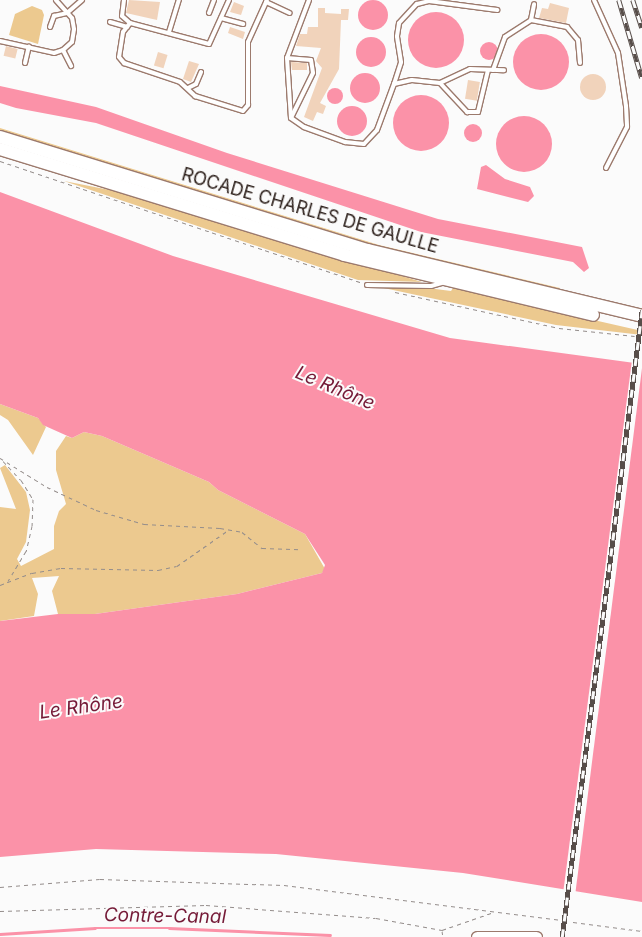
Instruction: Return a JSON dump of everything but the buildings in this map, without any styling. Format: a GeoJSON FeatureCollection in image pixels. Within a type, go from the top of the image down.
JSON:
{"type":"FeatureCollection","features":[{"type":"Feature","properties":{"kind":"main road","name":"ROCADE CHARLES DE GAULLE"},"geometry":{"type":"LineString","coordinates":[[0,137],[368,250],[642,316]]}},
{"type":"Feature","properties":{"kind":"main road","name":"ROCADE CHARLES DE GAULLE"},"geometry":{"type":"LineString","coordinates":[[0,149],[344,256],[444,281],[642,324]]}},
{"type":"Feature","properties":{"kind":"main road"},"geometry":{"type":"LineString","coordinates":[[477,937],[536,937]]}},
{"type":"Feature","properties":{"kind":"lane"},"geometry":{"type":"LineString","coordinates":[[0,41],[54,53],[63,50],[72,42],[74,29],[67,13],[56,0]]}},
{"type":"Feature","properties":{"kind":"lane"},"geometry":{"type":"LineString","coordinates":[[50,27],[54,16],[67,13],[82,0]]}},
{"type":"Feature","properties":{"kind":"lane"},"geometry":{"type":"LineString","coordinates":[[124,0],[122,16],[129,25]]}},
{"type":"Feature","properties":{"kind":"lane"},"geometry":{"type":"LineString","coordinates":[[169,32],[179,0]]}},
{"type":"Feature","properties":{"kind":"lane"},"geometry":{"type":"LineString","coordinates":[[209,13],[214,0]]}},
{"type":"Feature","properties":{"kind":"lane"},"geometry":{"type":"LineString","coordinates":[[110,22],[169,32],[209,44],[228,0]]}},
{"type":"Feature","properties":{"kind":"lane"},"geometry":{"type":"LineString","coordinates":[[291,118],[287,58],[309,0]]}},
{"type":"Feature","properties":{"kind":"lane"},"geometry":{"type":"LineString","coordinates":[[594,0],[618,54],[626,106],[627,127],[606,168]]}},
{"type":"Feature","properties":{"kind":"lane"},"geometry":{"type":"LineString","coordinates":[[129,25],[119,57],[124,63],[180,82],[195,96],[243,111],[248,99],[248,42],[267,1],[290,13]]}},
{"type":"Feature","properties":{"kind":"lane"},"geometry":{"type":"LineString","coordinates":[[291,118],[304,127],[345,142],[364,144],[376,130],[401,62],[399,23],[417,4],[429,1],[497,10]]}},
{"type":"Feature","properties":{"kind":"lane"},"geometry":{"type":"LineString","coordinates":[[532,20],[534,4]]}},
{"type":"Feature","properties":{"kind":"lane"},"geometry":{"type":"LineString","coordinates":[[221,18],[243,24]]}},
{"type":"Feature","properties":{"kind":"lane"},"geometry":{"type":"LineString","coordinates":[[493,70],[505,37],[532,20],[567,27],[578,40],[580,63]]}},
{"type":"Feature","properties":{"kind":"lane"},"geometry":{"type":"LineString","coordinates":[[25,63],[29,46]]}},
{"type":"Feature","properties":{"kind":"lane"},"geometry":{"type":"LineString","coordinates":[[63,50],[71,66]]}},
{"type":"Feature","properties":{"kind":"lane"},"geometry":{"type":"LineString","coordinates":[[287,58],[311,60],[313,73],[291,118]]}},
{"type":"Feature","properties":{"kind":"lane"},"geometry":{"type":"LineString","coordinates":[[394,84],[412,80],[440,83],[470,69],[504,70]]}},
{"type":"Feature","properties":{"kind":"lane"},"geometry":{"type":"LineString","coordinates":[[440,83],[467,112],[478,112],[488,70]]}},
{"type":"Feature","properties":{"kind":"lane"},"geometry":{"type":"LineString","coordinates":[[188,88],[196,84],[201,72]]}},
{"type":"Feature","properties":{"kind":"lane"},"geometry":{"type":"LineString","coordinates":[[367,285],[431,286],[444,281]]}},
{"type":"Feature","properties":{"kind":"path"},"geometry":{"type":"LineString","coordinates":[[0,162],[367,285]]}},
{"type":"Feature","properties":{"kind":"path"},"geometry":{"type":"LineString","coordinates":[[395,292],[559,328],[634,336]]}},
{"type":"Feature","properties":{"kind":"path"},"geometry":{"type":"LineString","coordinates":[[0,459],[47,487],[96,510],[144,524],[183,524],[242,532],[262,548],[300,549]]}},
{"type":"Feature","properties":{"kind":"path"},"geometry":{"type":"LineString","coordinates":[[0,459],[21,480],[33,499],[32,526],[26,550],[7,581]]}},
{"type":"Feature","properties":{"kind":"path"},"geometry":{"type":"LineString","coordinates":[[0,585],[7,581],[61,568],[158,570],[177,566],[228,530]]}},
{"type":"Feature","properties":{"kind":"path"},"geometry":{"type":"LineString","coordinates":[[0,887],[100,879],[284,885],[560,920]]}},
{"type":"Feature","properties":{"kind":"path"},"geometry":{"type":"LineString","coordinates":[[0,911],[206,905],[376,918],[442,930],[494,912]]}},
{"type":"Feature","properties":{"kind":"path"},"geometry":{"type":"LineString","coordinates":[[573,922],[642,931]]}},
{"type":"Feature","properties":{"kind":"path"},"geometry":{"type":"LineString","coordinates":[[442,930],[443,937]]}},
{"type":"Feature","properties":{"kind":"shaded area"},"geometry":{"type":"Polygon","coordinates":[[[32,6],[42,10],[44,15],[38,44],[9,35],[15,14],[32,6]]]}},
{"type":"Feature","properties":{"kind":"shaded area"},"geometry":{"type":"Polygon","coordinates":[[[0,128],[379,245],[560,288],[559,291],[373,247],[0,131],[0,128]]]}},
{"type":"Feature","properties":{"kind":"shaded area"},"geometry":{"type":"Polygon","coordinates":[[[64,181],[115,191],[422,282],[358,280],[64,181]]]}},
{"type":"Feature","properties":{"kind":"shaded area"},"geometry":{"type":"Polygon","coordinates":[[[379,287],[420,287],[451,291],[453,288],[642,331],[642,335],[556,325],[379,287]]]}},
{"type":"Feature","properties":{"kind":"shaded area"},"geometry":{"type":"Polygon","coordinates":[[[0,404],[38,418],[46,427],[33,455],[8,420],[0,415],[0,404]]]}},
{"type":"Feature","properties":{"kind":"shaded area"},"geometry":{"type":"Polygon","coordinates":[[[84,432],[102,436],[209,482],[218,490],[305,534],[325,569],[322,573],[237,594],[95,614],[58,614],[52,591],[59,576],[32,578],[38,594],[34,616],[0,621],[0,507],[16,509],[0,468],[5,465],[26,492],[30,510],[26,542],[17,559],[21,566],[54,549],[54,526],[59,511],[66,504],[56,470],[56,451],[66,436],[72,438],[84,432]]]}},
{"type":"Feature","properties":{"kind":"water"},"geometry":{"type":"Polygon","coordinates":[[[373,0],[384,4],[388,15],[384,26],[373,30],[362,26],[358,15],[362,4],[373,0]]]}},
{"type":"Feature","properties":{"kind":"water"},"geometry":{"type":"Polygon","coordinates":[[[436,12],[451,17],[459,25],[464,40],[459,55],[451,63],[436,68],[421,63],[413,55],[408,40],[413,25],[421,17],[436,12]]]}},
{"type":"Feature","properties":{"kind":"water"},"geometry":{"type":"Polygon","coordinates":[[[541,34],[556,39],[564,47],[569,62],[564,77],[556,85],[541,90],[526,85],[518,77],[513,62],[518,47],[526,39],[541,34]]]}},
{"type":"Feature","properties":{"kind":"water"},"geometry":{"type":"Polygon","coordinates":[[[371,37],[382,41],[386,52],[382,63],[371,67],[360,63],[356,52],[360,41],[371,37]]]}},
{"type":"Feature","properties":{"kind":"water"},"geometry":{"type":"Polygon","coordinates":[[[489,42],[496,44],[498,51],[496,58],[489,60],[482,58],[480,51],[482,44],[489,42]]]}},
{"type":"Feature","properties":{"kind":"water"},"geometry":{"type":"Polygon","coordinates":[[[365,73],[376,77],[380,88],[376,99],[365,103],[354,99],[350,88],[354,77],[365,73]]]}},
{"type":"Feature","properties":{"kind":"water"},"geometry":{"type":"Polygon","coordinates":[[[0,86],[96,107],[227,153],[438,219],[582,247],[589,268],[584,272],[573,262],[421,232],[96,123],[16,108],[0,103],[0,86]]]}},
{"type":"Feature","properties":{"kind":"water"},"geometry":{"type":"Polygon","coordinates":[[[335,88],[341,90],[343,96],[341,102],[335,104],[329,102],[327,96],[329,90],[335,88]]]}},
{"type":"Feature","properties":{"kind":"water"},"geometry":{"type":"Polygon","coordinates":[[[421,95],[436,100],[444,108],[449,123],[444,138],[436,146],[421,151],[406,146],[398,138],[393,123],[398,108],[406,100],[421,95]]]}},
{"type":"Feature","properties":{"kind":"water"},"geometry":{"type":"Polygon","coordinates":[[[352,106],[363,110],[367,121],[363,132],[352,136],[341,132],[337,121],[341,110],[352,106]]]}},
{"type":"Feature","properties":{"kind":"water"},"geometry":{"type":"Polygon","coordinates":[[[524,116],[539,121],[547,129],[552,144],[547,159],[539,167],[524,172],[509,167],[501,159],[496,144],[501,129],[509,121],[524,116]]]}},
{"type":"Feature","properties":{"kind":"water"},"geometry":{"type":"Polygon","coordinates":[[[473,124],[481,129],[482,133],[477,141],[473,142],[465,137],[464,133],[469,125],[473,124]]]}},
{"type":"Feature","properties":{"kind":"water"},"geometry":{"type":"Polygon","coordinates":[[[486,165],[505,179],[530,187],[534,196],[528,202],[477,189],[481,167],[486,165]]]}},
{"type":"Feature","properties":{"kind":"water","name":"Le Rhône"},"geometry":{"type":"Polygon","coordinates":[[[0,192],[173,256],[450,338],[642,364],[642,902],[463,873],[276,854],[96,849],[0,857],[0,621],[58,614],[95,614],[237,594],[322,573],[325,565],[305,534],[218,490],[209,482],[102,436],[84,432],[72,438],[43,425],[38,418],[0,404],[0,192]]]}},
{"type":"Feature","properties":{"kind":"pier"},"geometry":{"type":"Polygon","coordinates":[[[632,360],[642,362],[642,368],[575,896],[563,894],[632,360]]]}},
{"type":"Feature","properties":{"kind":"waterway","name":"Contre-Canal"},"geometry":{"type":"LineString","coordinates":[[0,934],[95,928],[169,928],[330,935]]}},
{"type":"Feature","properties":{"kind":"railway"},"geometry":{"type":"LineString","coordinates":[[619,0],[642,78]]}},
{"type":"Feature","properties":{"kind":"railway"},"geometry":{"type":"LineString","coordinates":[[633,0],[642,28]]}},
{"type":"Feature","properties":{"kind":"railway"},"geometry":{"type":"LineString","coordinates":[[562,937],[642,310]]}}]}
